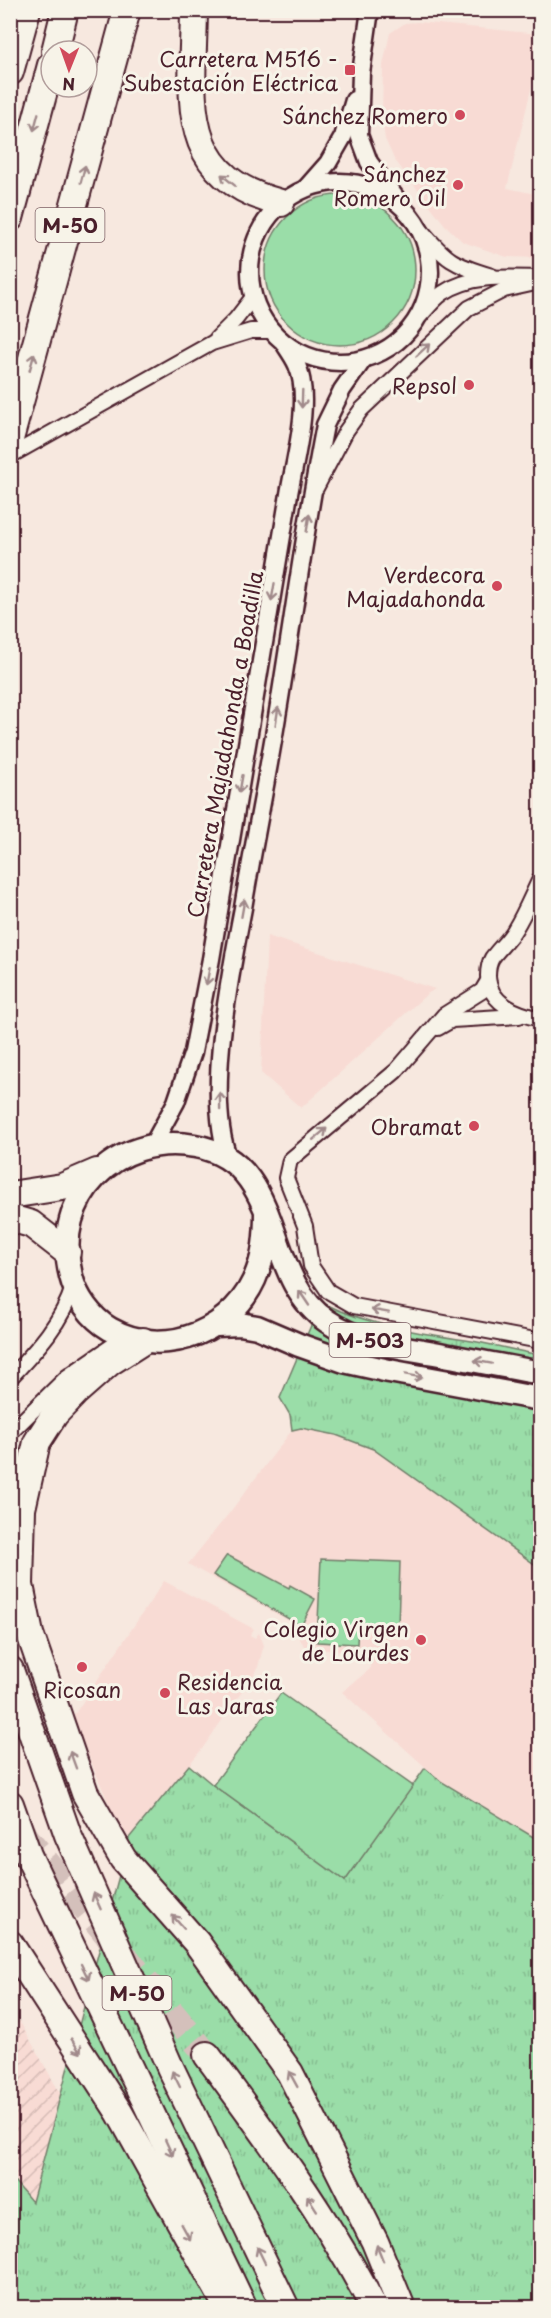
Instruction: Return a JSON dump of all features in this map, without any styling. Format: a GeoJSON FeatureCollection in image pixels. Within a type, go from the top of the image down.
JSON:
{"type":"FeatureCollection","features":[{"type":"Feature","properties":{"kind":"highway"},"geometry":{"type":"LineString","coordinates":[[10,72],[27,10]]}},
{"type":"Feature","properties":{"kind":"highway"},"geometry":{"type":"LineString","coordinates":[[58,39],[65,10]]}},
{"type":"Feature","properties":{"kind":"highway","name":"M-50"},"geometry":{"type":"LineString","coordinates":[[10,439],[127,10]]}},
{"type":"Feature","properties":{"kind":"highway"},"geometry":{"type":"LineString","coordinates":[[194,10],[193,101],[198,136],[210,162],[221,175],[248,193],[281,203]]}},
{"type":"Feature","properties":{"kind":"highway","name":"M-50"},"geometry":{"type":"LineString","coordinates":[[10,218],[42,99]]}},
{"type":"Feature","properties":{"kind":"highway","name":"M-503"},"geometry":{"type":"LineString","coordinates":[[10,1195],[62,1186],[97,1172],[121,1155],[152,1146],[172,1144],[195,1146],[213,1151],[229,1159],[252,1181],[292,1280],[308,1305],[326,1321],[356,1337],[540,1372]]}},
{"type":"Feature","properties":{"kind":"highway","name":"M-503"},"geometry":{"type":"LineString","coordinates":[[97,1172],[81,1194],[71,1216],[67,1252],[74,1287],[92,1314],[108,1328],[134,1339],[178,1340],[204,1332],[231,1314],[243,1300],[258,1273],[263,1254],[266,1212]]}},
{"type":"Feature","properties":{"kind":"highway"},"geometry":{"type":"LineString","coordinates":[[10,1218],[31,1224],[67,1252]]}},
{"type":"Feature","properties":{"kind":"highway","name":"M-503"},"geometry":{"type":"LineString","coordinates":[[217,1325],[240,1324],[257,1327],[299,1346],[344,1361],[540,1399]]}},
{"type":"Feature","properties":{"kind":"highway"},"geometry":{"type":"LineString","coordinates":[[134,1339],[55,1414],[37,1442],[22,1509],[20,1586],[30,1634],[85,1793],[123,1859],[197,1943],[290,2073],[375,2242],[402,2307]]}},
{"type":"Feature","properties":{"kind":"highway","name":"M-50"},"geometry":{"type":"LineString","coordinates":[[10,1670],[68,1835],[170,2067],[286,2307]]}},
{"type":"Feature","properties":{"kind":"highway","name":"M-50"},"geometry":{"type":"LineString","coordinates":[[10,1804],[28,1855],[244,2307]]}},
{"type":"Feature","properties":{"kind":"highway"},"geometry":{"type":"LineString","coordinates":[[10,1944],[119,2112],[228,2307]]}},
{"type":"Feature","properties":{"kind":"highway"},"geometry":{"type":"LineString","coordinates":[[207,2055],[286,2162],[349,2259],[374,2307]]}},
{"type":"Feature","properties":{"kind":"street"},"geometry":{"type":"LineString","coordinates":[[370,10],[361,74],[359,135],[369,162],[442,255],[460,266],[494,277],[540,280]]}},
{"type":"Feature","properties":{"kind":"street"},"geometry":{"type":"LineString","coordinates":[[306,188],[328,163],[343,137],[361,74]]}},
{"type":"Feature","properties":{"kind":"street"},"geometry":{"type":"LineString","coordinates":[[402,206],[381,191],[357,183],[331,182],[306,188],[281,203],[264,222],[253,246],[249,271],[253,297],[260,315],[285,345],[309,357],[336,363],[363,360],[386,351],[405,336],[441,294],[464,283],[494,277]]}},
{"type":"Feature","properties":{"kind":"street"},"geometry":{"type":"LineString","coordinates":[[420,229],[430,258],[430,288],[420,316]]}},
{"type":"Feature","properties":{"kind":"street"},"geometry":{"type":"LineString","coordinates":[[312,495],[346,431],[361,410],[402,369],[469,308],[504,290],[540,280]]}},
{"type":"Feature","properties":{"kind":"street"},"geometry":{"type":"LineString","coordinates":[[212,343],[236,319],[253,297]]}},
{"type":"Feature","properties":{"kind":"street"},"geometry":{"type":"LineString","coordinates":[[10,456],[212,343],[252,331],[271,331]]}},
{"type":"Feature","properties":{"kind":"street","name":"Carretera Majadahonda a Boadilla"},"geometry":{"type":"LineString","coordinates":[[152,1146],[176,1102],[193,1052],[211,959],[301,422],[303,386],[297,365],[285,345]]}},
{"type":"Feature","properties":{"kind":"street"},"geometry":{"type":"LineString","coordinates":[[229,1159],[224,1147],[221,1127],[222,1041],[233,963],[325,425],[342,390],[363,360]]}},
{"type":"Feature","properties":{"kind":"street"},"geometry":{"type":"LineString","coordinates":[[540,879],[515,929],[491,960],[488,981],[482,991],[444,1015],[396,1071],[290,1160],[286,1178],[305,1226],[312,1266],[328,1291],[354,1306],[540,1341]]}},
{"type":"Feature","properties":{"kind":"street"},"geometry":{"type":"LineString","coordinates":[[488,981],[493,994],[506,1008],[524,1016],[540,1019]]}},
{"type":"Feature","properties":{"kind":"street"},"geometry":{"type":"LineString","coordinates":[[431,1032],[452,1020],[524,1016]]}},
{"type":"Feature","properties":{"kind":"street"},"geometry":{"type":"LineString","coordinates":[[10,1378],[62,1317],[74,1287]]}},
{"type":"Feature","properties":{"kind":"street"},"geometry":{"type":"LineString","coordinates":[[13,1431],[68,1377],[134,1339]]}},
{"type":"Feature","properties":{"kind":"shaded area"},"geometry":{"type":"Polygon","coordinates":[[[418,22],[540,34],[540,52],[507,188],[540,195],[540,258],[507,257],[463,242],[445,225],[394,159],[385,139],[382,119],[383,65],[390,33],[405,23],[418,22]]]}},
{"type":"Feature","properties":{"kind":"shaded area"},"geometry":{"type":"Polygon","coordinates":[[[267,936],[435,989],[301,1108],[261,1073],[267,936]]]}},
{"type":"Feature","properties":{"kind":"shaded area","name":"Colegio Virgen de Lourdes"},"geometry":{"type":"Polygon","coordinates":[[[301,1428],[336,1435],[373,1449],[540,1568],[540,1841],[442,1782],[342,1692],[370,1669],[370,1652],[306,1649],[295,1631],[298,1626],[188,1564],[292,1430],[301,1428]]]}},
{"type":"Feature","properties":{"kind":"shaded area","name":"Residencia Las Jaras"},"geometry":{"type":"Polygon","coordinates":[[[164,1581],[254,1629],[250,1635],[255,1638],[259,1633],[264,1645],[257,1670],[202,1749],[129,1838],[112,1811],[82,1741],[74,1715],[164,1581]]]}},
{"type":"Feature","properties":{"kind":"shaded area"},"geometry":{"type":"Polygon","coordinates":[[[10,2004],[61,2095],[32,2202],[11,2176],[10,2004]]]}},
{"type":"Feature","properties":{"kind":"green space"},"geometry":{"type":"Polygon","coordinates":[[[340,195],[369,201],[393,217],[409,241],[415,270],[409,299],[393,323],[369,339],[340,345],[311,339],[287,323],[271,299],[265,270],[271,241],[287,217],[311,201],[340,195]]]}},
{"type":"Feature","properties":{"kind":"green space"},"geometry":{"type":"Polygon","coordinates":[[[321,1302],[357,1317],[395,1328],[540,1355],[540,1568],[373,1449],[336,1435],[301,1428],[292,1430],[290,1415],[280,1398],[321,1302]]]}},
{"type":"Feature","properties":{"kind":"green space"},"geometry":{"type":"Polygon","coordinates":[[[227,1555],[315,1599],[301,1626],[213,1575],[227,1555]]]}},
{"type":"Feature","properties":{"kind":"green space"},"geometry":{"type":"Polygon","coordinates":[[[321,1559],[400,1562],[398,1628],[358,1626],[357,1644],[317,1642],[321,1559]]]}},
{"type":"Feature","properties":{"kind":"green space"},"geometry":{"type":"Polygon","coordinates":[[[281,1693],[413,1786],[345,1881],[213,1785],[281,1693]]]}},
{"type":"Feature","properties":{"kind":"green space"},"geometry":{"type":"Polygon","coordinates":[[[189,1765],[345,1881],[425,1768],[442,1782],[540,1841],[540,2307],[11,2307],[10,2176],[32,2202],[129,1838],[189,1765]]]}},
{"type":"Feature","properties":{"kind":"tunnel"},"geometry":{"type":"LineString","coordinates":[[21,1831],[207,2055]]}},
{"type":"Feature","properties":{"kind":"place","name":"Carretera M516 - Subestación Eléctrica"},"geometry":{"type":"Point","coordinates":[350,70]}},
{"type":"Feature","properties":{"kind":"place","name":"Sánchez Romero"},"geometry":{"type":"Point","coordinates":[460,115]}},
{"type":"Feature","properties":{"kind":"place","name":"Sánchez Romero Oil"},"geometry":{"type":"Point","coordinates":[458,185]}},
{"type":"Feature","properties":{"kind":"place","name":"Repsol"},"geometry":{"type":"Point","coordinates":[469,385]}},
{"type":"Feature","properties":{"kind":"place","name":"Verdecora Majadahonda"},"geometry":{"type":"Point","coordinates":[497,586]}},
{"type":"Feature","properties":{"kind":"place","name":"Obramat"},"geometry":{"type":"Point","coordinates":[474,1126]}},
{"type":"Feature","properties":{"kind":"place","name":"Colegio Virgen de Lourdes"},"geometry":{"type":"Point","coordinates":[421,1640]}},
{"type":"Feature","properties":{"kind":"place","name":"Ricosan"},"geometry":{"type":"Point","coordinates":[82,1667]}},
{"type":"Feature","properties":{"kind":"place","name":"Residencia Las Jaras"},"geometry":{"type":"Point","coordinates":[165,1693]}}]}
